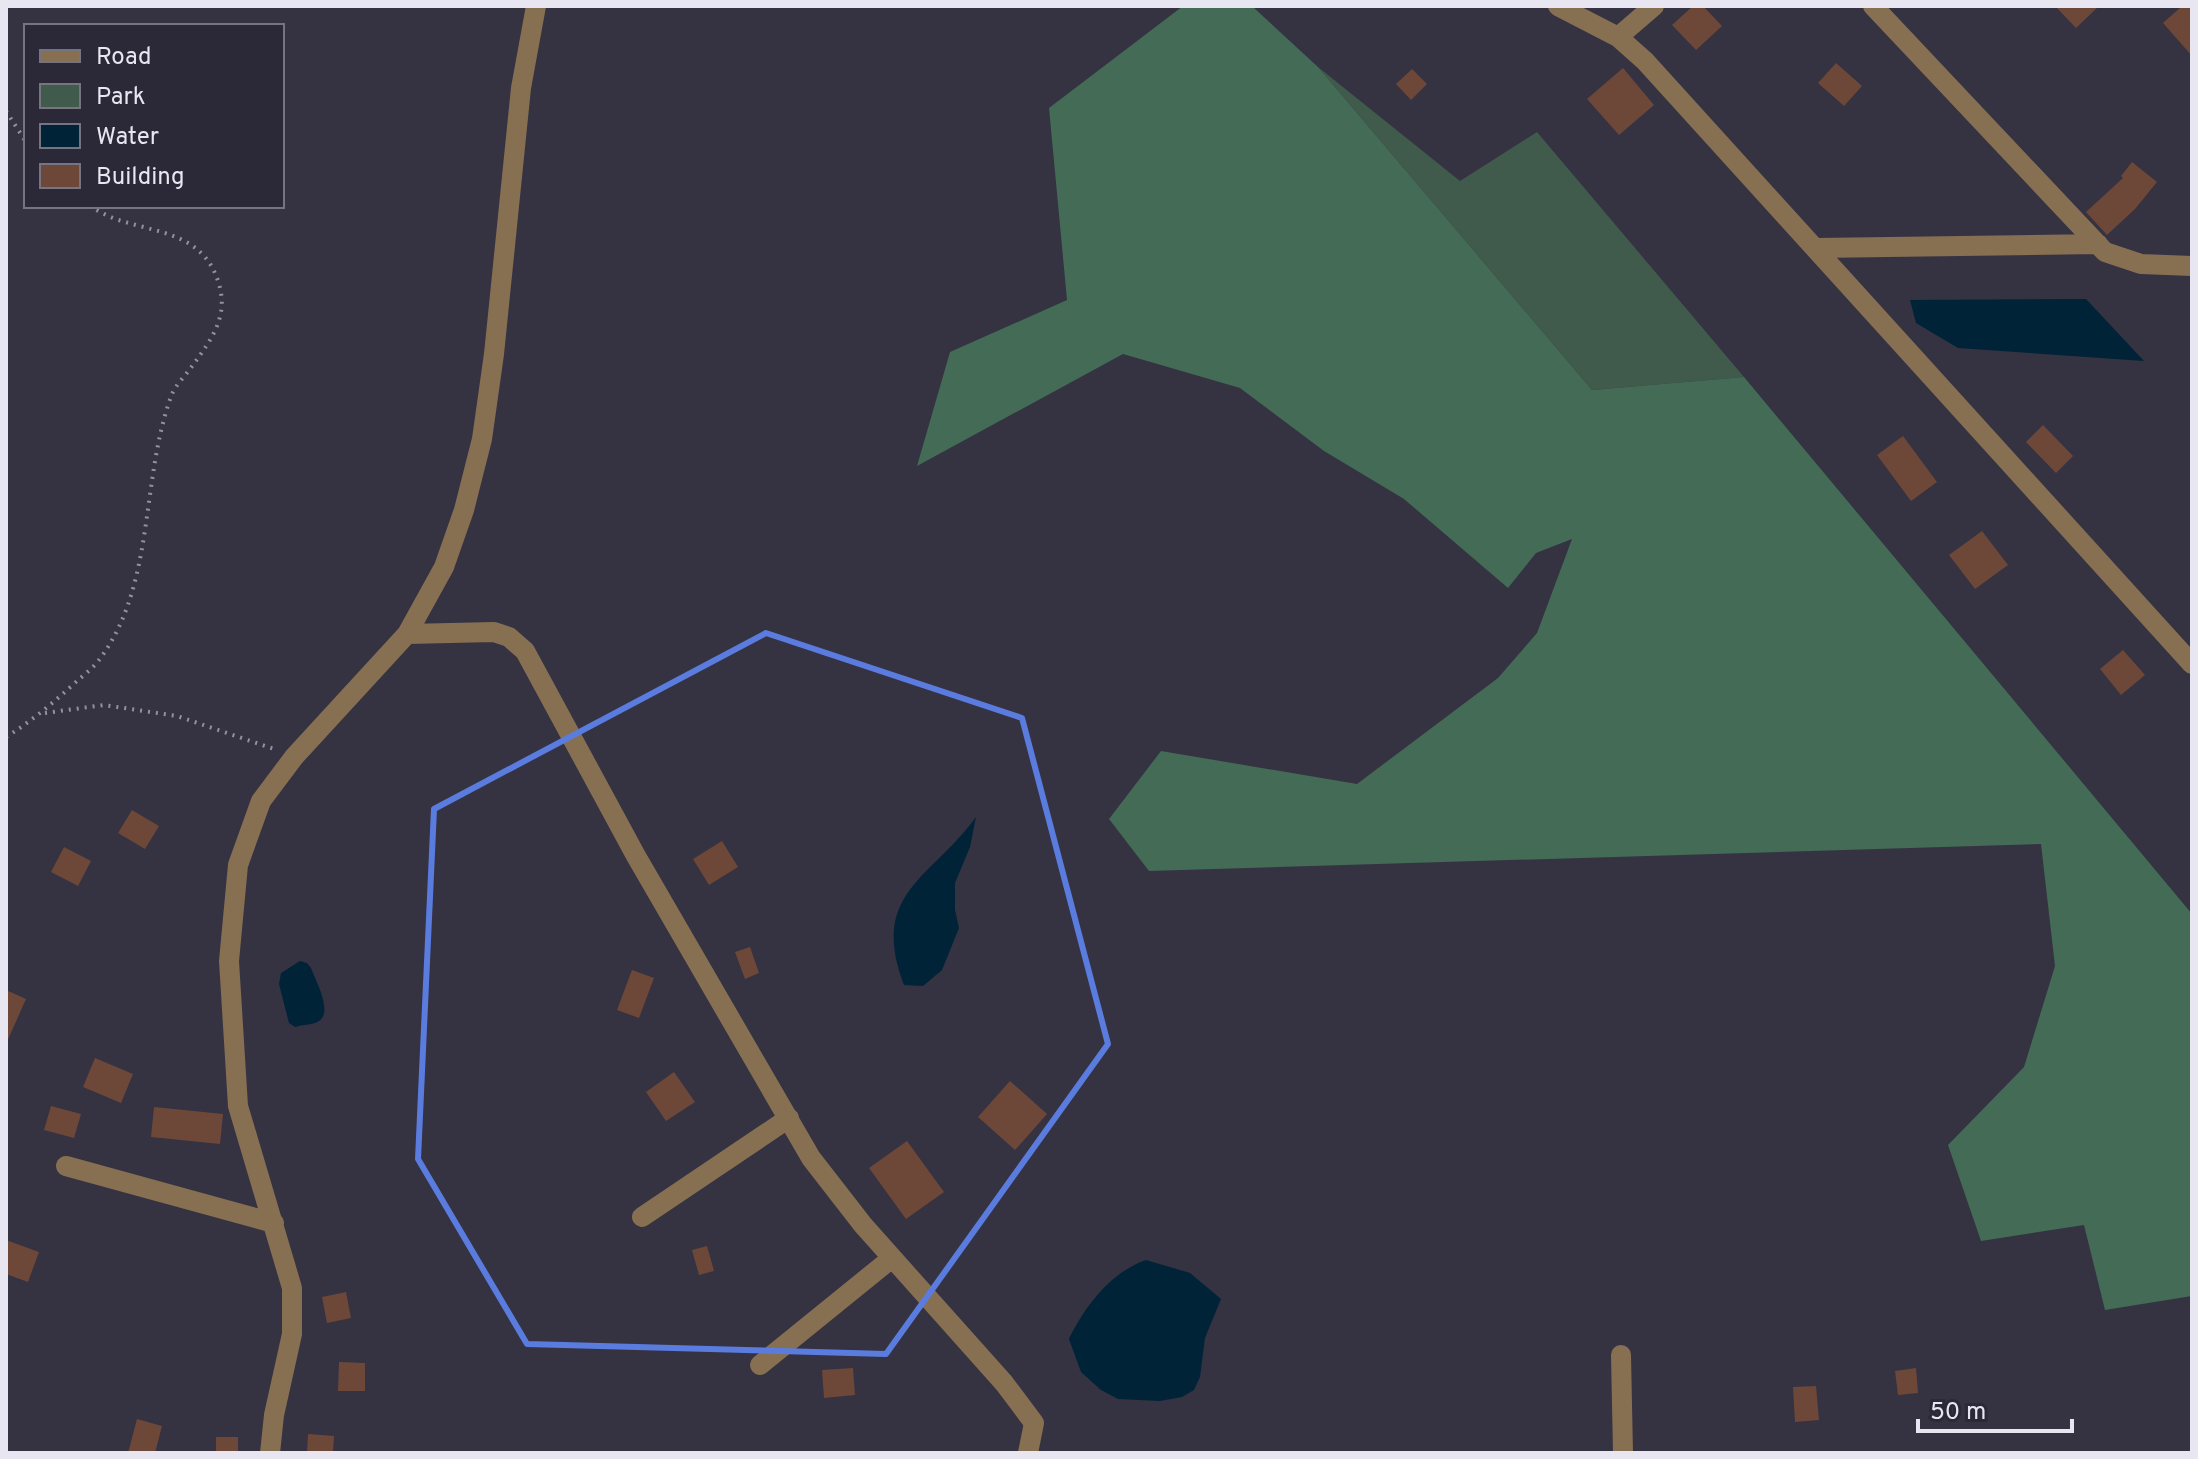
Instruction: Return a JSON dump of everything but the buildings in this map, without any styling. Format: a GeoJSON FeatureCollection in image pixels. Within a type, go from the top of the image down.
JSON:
{"type":"FeatureCollection","features":[{"type":"Feature","properties":{"kind":"street"},"geometry":{"type":"LineString","coordinates":[[270,1453],[274,1415],[292,1334],[292,1288],[238,1106],[229,961],[238,865],[249,827],[261,801],[294,757],[407,634],[444,567],[464,510],[482,439],[494,354],[521,88],[536,6]]}},
{"type":"Feature","properties":{"kind":"street"},"geometry":{"type":"LineString","coordinates":[[1558,6],[1618,37],[1645,61],[2192,664]]}},
{"type":"Feature","properties":{"kind":"street"},"geometry":{"type":"LineString","coordinates":[[1618,37],[1654,6]]}},
{"type":"Feature","properties":{"kind":"street"},"geometry":{"type":"LineString","coordinates":[[1873,6],[2105,252],[2141,264],[2192,266]]}},
{"type":"Feature","properties":{"kind":"street"},"geometry":{"type":"LineString","coordinates":[[1816,248],[2098,244]]}},
{"type":"Feature","properties":{"kind":"street"},"geometry":{"type":"LineString","coordinates":[[407,634],[494,632],[509,637],[525,651],[636,856],[811,1158],[892,1258],[1004,1383],[1034,1423],[1028,1453]]}},
{"type":"Feature","properties":{"kind":"street"},"geometry":{"type":"LineString","coordinates":[[642,1217],[789,1118]]}},
{"type":"Feature","properties":{"kind":"street"},"geometry":{"type":"LineString","coordinates":[[66,1166],[274,1223]]}},
{"type":"Feature","properties":{"kind":"street"},"geometry":{"type":"LineString","coordinates":[[760,1365],[892,1258]]}},
{"type":"Feature","properties":{"kind":"street"},"geometry":{"type":"LineString","coordinates":[[1621,1355],[1623,1453]]}},
{"type":"Feature","properties":{"kind":"path"},"geometry":{"type":"LineString","coordinates":[[6,111],[24,139]]}},
{"type":"Feature","properties":{"kind":"path"},"geometry":{"type":"LineString","coordinates":[[6,737],[43,713],[99,661],[122,620],[140,565],[147,502],[173,391],[219,328],[222,301],[215,272],[204,254],[188,242],[157,229],[120,221],[93,208]]}},
{"type":"Feature","properties":{"kind":"path"},"geometry":{"type":"LineString","coordinates":[[43,713],[104,705],[177,716],[294,757]]}},
{"type":"Feature","properties":{"kind":"highlighted area"},"geometry":{"type":"Polygon","coordinates":[[[766,633],[1022,718],[1108,1044],[886,1354],[527,1344],[418,1159],[434,809],[766,633]]]}},
{"type":"Feature","properties":{"kind":"green space"},"geometry":{"type":"Polygon","coordinates":[[[1183,6],[1252,6],[1318,67],[1592,390],[1744,377],[2192,914],[2192,1296],[2105,1310],[2084,1225],[1981,1241],[1948,1145],[2024,1067],[2055,966],[2041,844],[1149,871],[1109,819],[1161,751],[1357,784],[1498,678],[1537,633],[1572,539],[1536,553],[1508,588],[1404,499],[1324,451],[1240,388],[1123,354],[917,466],[950,352],[1067,300],[1049,108],[1183,6]]]}},
{"type":"Feature","properties":{"kind":"green space"},"geometry":{"type":"Polygon","coordinates":[[[1318,67],[1460,181],[1537,132],[1744,377],[1592,390],[1318,67]]]}},
{"type":"Feature","properties":{"kind":"water"},"geometry":{"type":"Polygon","coordinates":[[[2086,299],[2144,361],[1958,348],[1916,323],[1910,300],[2086,299]]]}},
{"type":"Feature","properties":{"kind":"water"},"geometry":{"type":"Polygon","coordinates":[[[976,817],[970,847],[955,883],[959,928],[942,970],[923,986],[904,985],[895,954],[894,929],[900,908],[924,873],[976,817]]]}},
{"type":"Feature","properties":{"kind":"water"},"geometry":{"type":"Polygon","coordinates":[[[300,961],[311,968],[323,998],[324,1013],[315,1023],[295,1027],[289,1023],[279,984],[281,973],[300,961]]]}},
{"type":"Feature","properties":{"kind":"water"},"geometry":{"type":"Polygon","coordinates":[[[1146,1260],[1190,1273],[1221,1299],[1205,1338],[1200,1377],[1194,1390],[1182,1397],[1160,1401],[1118,1399],[1101,1390],[1081,1372],[1069,1339],[1100,1292],[1121,1273],[1146,1260]]]}}]}
